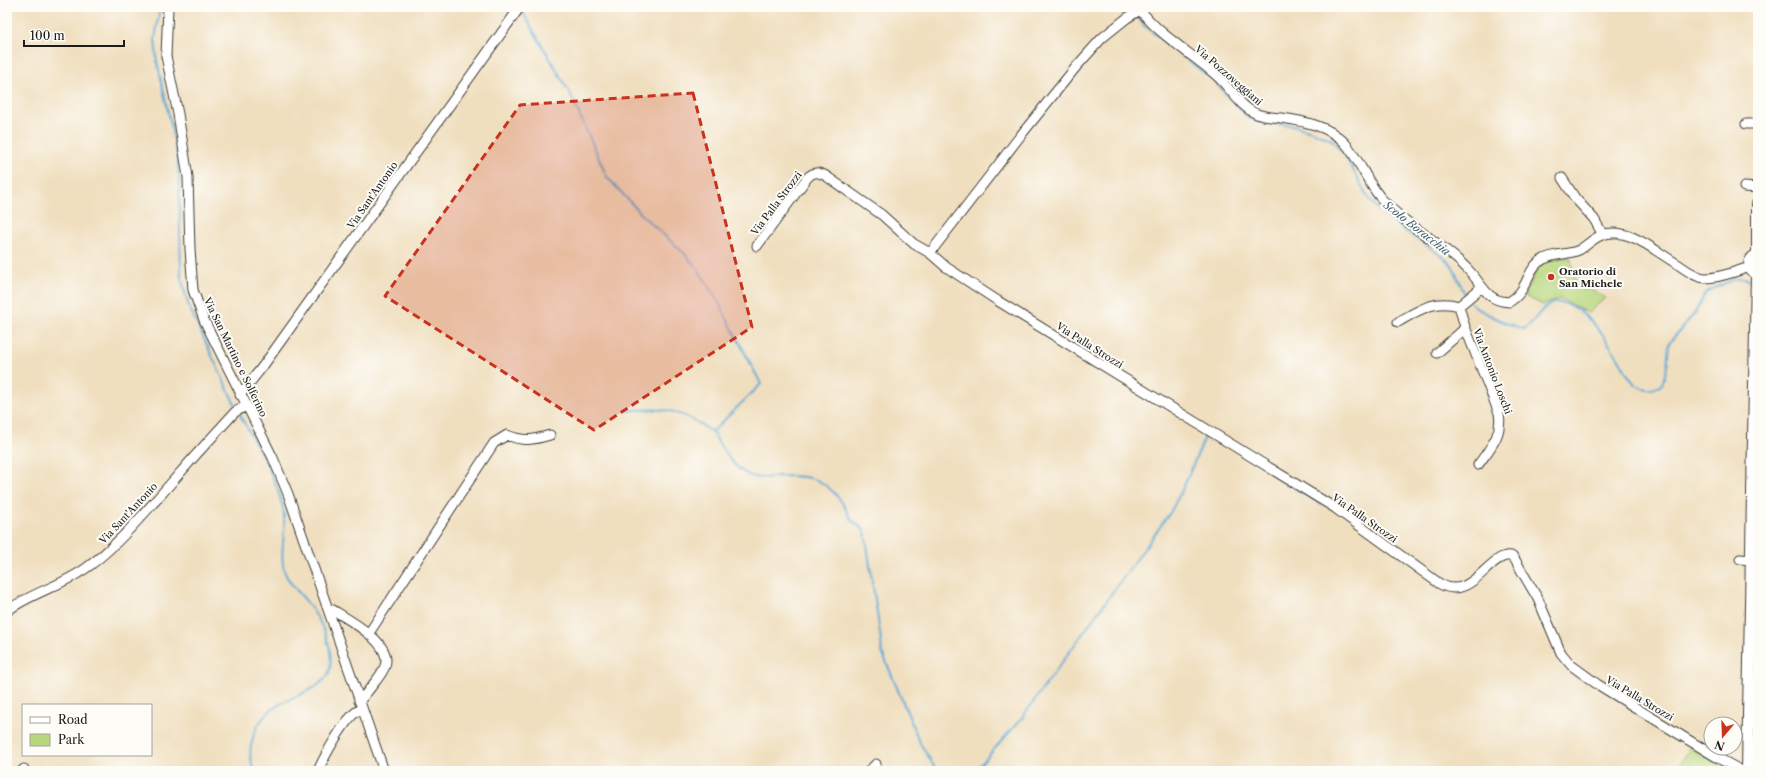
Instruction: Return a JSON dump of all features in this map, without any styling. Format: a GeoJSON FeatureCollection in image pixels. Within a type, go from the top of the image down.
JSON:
{"type":"FeatureCollection","features":[{"type":"Feature","properties":{"kind":"main road"},"geometry":{"type":"LineString","coordinates":[[1748,771],[1745,559],[1757,341],[1755,272],[1752,258],[1758,255],[1758,204]]}},
{"type":"Feature","properties":{"kind":"street","name":"Via San Martino e Solferino"},"geometry":{"type":"LineString","coordinates":[[168,7],[166,56],[178,114],[188,177],[193,290],[204,320],[240,395],[240,409],[272,458],[288,494],[384,771]]}},
{"type":"Feature","properties":{"kind":"street","name":"Via Sant'Antonio"},"geometry":{"type":"LineString","coordinates":[[240,395],[268,360],[520,7]]}},
{"type":"Feature","properties":{"kind":"street"},"geometry":{"type":"LineString","coordinates":[[930,253],[1054,93],[1102,38],[1136,12]]}},
{"type":"Feature","properties":{"kind":"street","name":"Via Pozzoveggiani"},"geometry":{"type":"LineString","coordinates":[[1136,12],[1218,77],[1250,110],[1265,116],[1307,123],[1328,131],[1338,138],[1345,144],[1380,197],[1403,218],[1447,249],[1462,263],[1480,289],[1493,299],[1509,302],[1518,298],[1535,266],[1542,259],[1580,250],[1603,235]]}},
{"type":"Feature","properties":{"kind":"street","name":"Via Palla Strozzi"},"geometry":{"type":"LineString","coordinates":[[757,246],[807,178],[812,173],[816,172],[826,176],[865,202],[914,244],[930,253],[946,267],[998,301],[1335,508],[1440,584],[1452,589],[1462,587],[1502,557],[1510,556],[1514,558],[1538,599],[1554,640],[1561,653],[1571,665],[1597,684],[1718,758],[1742,771]]}},
{"type":"Feature","properties":{"kind":"street"},"geometry":{"type":"LineString","coordinates":[[1562,178],[1575,198],[1594,219],[1603,235],[1624,235],[1637,240],[1691,273],[1705,278],[1755,272]]}},
{"type":"Feature","properties":{"kind":"street"},"geometry":{"type":"LineString","coordinates":[[1398,322],[1421,309],[1438,303],[1461,304],[1480,289]]}},
{"type":"Feature","properties":{"kind":"street","name":"Via Antonio Loschi"},"geometry":{"type":"LineString","coordinates":[[1461,304],[1465,327],[1500,413],[1501,423],[1496,440],[1478,464]]}},
{"type":"Feature","properties":{"kind":"street","name":"Via Antonio Loschi"},"geometry":{"type":"LineString","coordinates":[[1437,353],[1465,327]]}},
{"type":"Feature","properties":{"kind":"street","name":"Via Sant'Antonio"},"geometry":{"type":"LineString","coordinates":[[8,610],[30,597],[62,584],[112,548],[240,409]]}},
{"type":"Feature","properties":{"kind":"street"},"geometry":{"type":"LineString","coordinates":[[369,633],[494,443],[507,435],[518,439],[530,440],[550,435]]}},
{"type":"Feature","properties":{"kind":"street"},"geometry":{"type":"LineString","coordinates":[[318,771],[333,742],[360,705],[385,665],[386,656],[369,633],[338,613],[328,609]]}},
{"type":"Feature","properties":{"kind":"street"},"geometry":{"type":"LineString","coordinates":[[869,771],[876,764]]}},
{"type":"Feature","properties":{"kind":"highlighted area"},"geometry":{"type":"Polygon","coordinates":[[[693,93],[752,327],[594,430],[385,296],[520,105],[693,93]]]}},
{"type":"Feature","properties":{"kind":"green space"},"geometry":{"type":"Polygon","coordinates":[[[1570,257],[1577,286],[1585,290],[1590,288],[1605,298],[1588,313],[1560,299],[1543,305],[1524,296],[1536,271],[1546,260],[1570,257]]]}},
{"type":"Feature","properties":{"kind":"green space"},"geometry":{"type":"Polygon","coordinates":[[[1690,747],[1731,771],[1676,771],[1690,747]]]}},
{"type":"Feature","properties":{"kind":"waterway"},"geometry":{"type":"LineString","coordinates":[[160,7],[155,39],[157,61],[176,148],[179,177],[181,278],[189,307],[237,409]]}},
{"type":"Feature","properties":{"kind":"waterway","name":"Scolo Boracchia"},"geometry":{"type":"LineString","coordinates":[[1130,7],[1133,11]]}},
{"type":"Feature","properties":{"kind":"waterway"},"geometry":{"type":"LineString","coordinates":[[522,11],[570,93],[607,177],[645,218],[683,252],[698,269],[720,305],[761,384],[712,432],[723,450],[736,466],[751,476],[763,478],[799,476],[821,482],[834,493],[841,501],[852,520],[865,532],[882,652],[920,743],[937,771]]}},
{"type":"Feature","properties":{"kind":"waterway","name":"Scolo Boracchia"},"geometry":{"type":"LineString","coordinates":[[1136,15],[1144,26],[1212,79],[1249,118],[1260,123],[1292,125],[1312,131],[1332,140],[1345,155],[1366,194],[1374,205],[1402,229],[1442,256],[1452,265],[1466,297]]}},
{"type":"Feature","properties":{"kind":"waterway","name":"Scolo Boracchia"},"geometry":{"type":"LineString","coordinates":[[1470,302],[1496,318],[1524,329],[1545,307],[1549,305],[1554,303],[1564,303],[1574,307],[1592,322],[1600,332],[1614,351],[1632,381],[1641,388],[1650,389],[1662,385],[1667,367],[1669,343],[1695,313],[1706,292],[1734,279],[1745,278],[1751,281]]}},
{"type":"Feature","properties":{"kind":"waterway"},"geometry":{"type":"LineString","coordinates":[[626,411],[652,409],[672,411],[690,418],[712,432]]}},
{"type":"Feature","properties":{"kind":"waterway"},"geometry":{"type":"LineString","coordinates":[[239,413],[270,472],[280,496],[284,518],[282,552],[283,568],[288,579],[311,608],[321,624],[328,642],[331,660],[330,669],[327,676],[321,682],[313,688],[276,706],[261,721],[254,733],[250,749],[250,757],[255,771]]}},
{"type":"Feature","properties":{"kind":"waterway"},"geometry":{"type":"LineString","coordinates":[[975,771],[1021,719],[1170,513],[1184,486],[1205,437],[1212,437]]}},
{"type":"Feature","properties":{"kind":"waterway"},"geometry":{"type":"LineString","coordinates":[[1273,475],[1321,504]]}},
{"type":"Feature","properties":{"kind":"waterway"},"geometry":{"type":"LineString","coordinates":[[1454,592],[1464,591],[1470,587]]}},
{"type":"Feature","properties":{"kind":"waterway"},"geometry":{"type":"LineString","coordinates":[[1756,763],[1758,659]]}},
{"type":"Feature","properties":{"kind":"place","name":"Oratorio di San Michele"},"geometry":{"type":"Point","coordinates":[1551,277]}}]}
